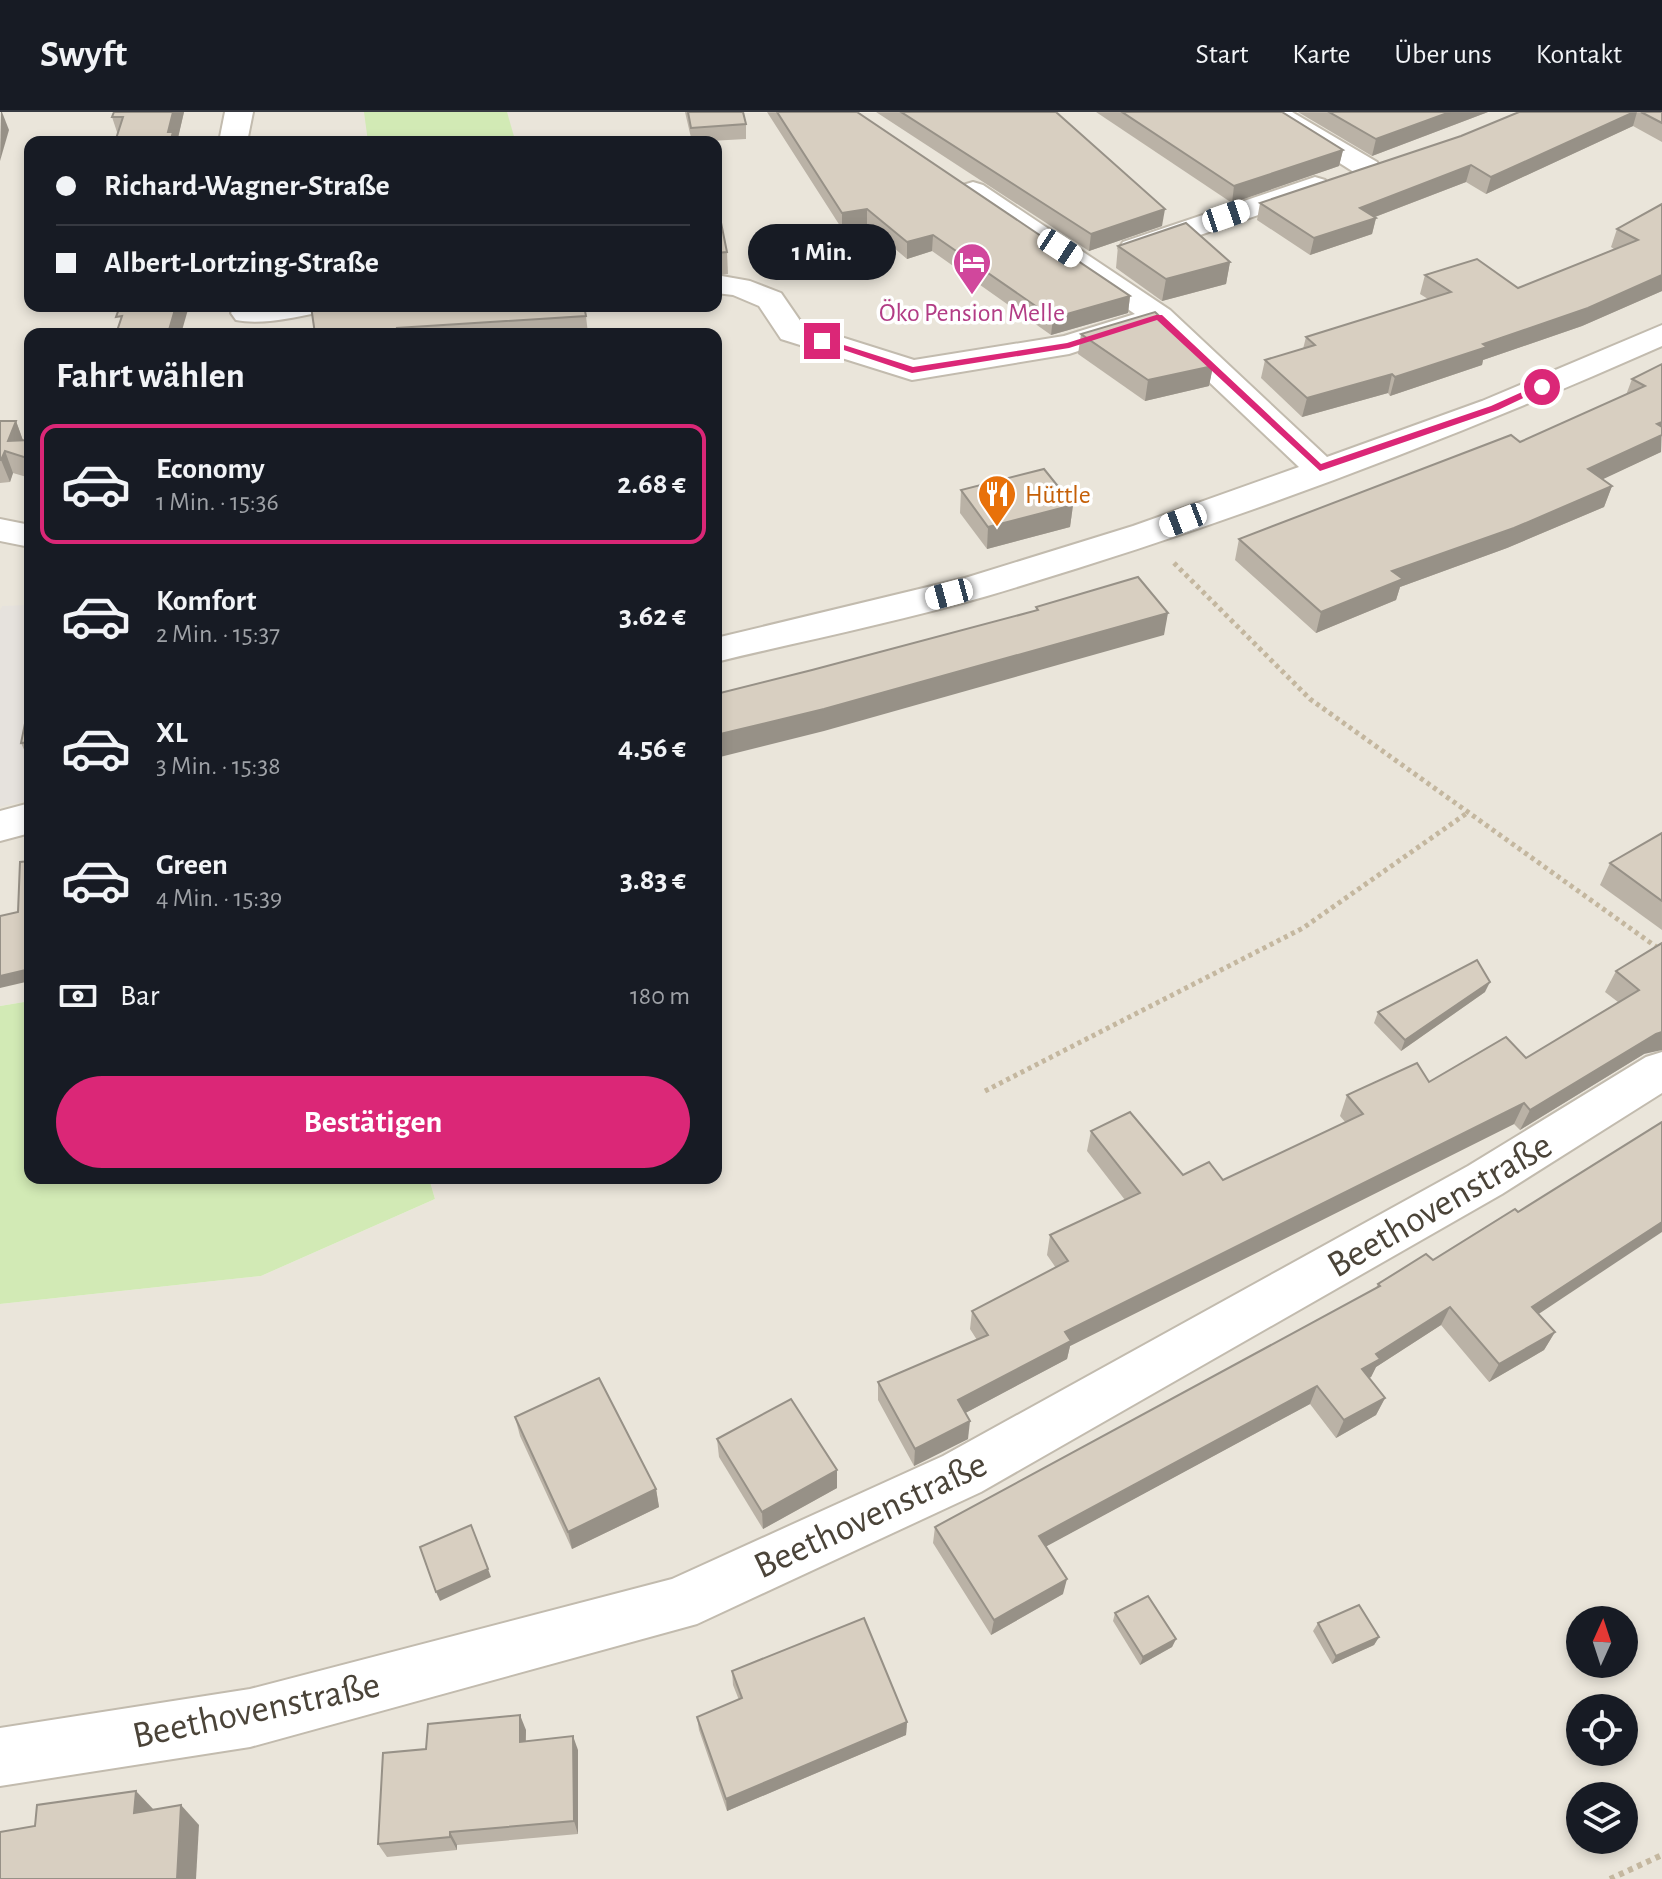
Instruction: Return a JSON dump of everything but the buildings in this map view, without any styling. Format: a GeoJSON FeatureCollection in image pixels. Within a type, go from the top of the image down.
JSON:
{"type":"FeatureCollection","features":[{"type":"Feature","properties":{"kind":"street"},"geometry":{"type":"LineString","coordinates":[[234,136],[239,112]]}},
{"type":"Feature","properties":{"kind":"street"},"geometry":{"type":"LineString","coordinates":[[1086,265],[1380,164],[1273,112]]}},
{"type":"Feature","properties":{"kind":"street"},"geometry":{"type":"LineString","coordinates":[[942,171],[1159,317],[1320,468]]}},
{"type":"Feature","properties":{"kind":"street"},"geometry":{"type":"LineString","coordinates":[[722,285],[739,287],[770,300],[792,332],[912,370],[1069,345],[1159,317]]}},
{"type":"Feature","properties":{"kind":"street"},"geometry":{"type":"LineString","coordinates":[[247,318],[276,312]]}},
{"type":"Feature","properties":{"kind":"street"},"geometry":{"type":"LineString","coordinates":[[722,649],[973,588],[1145,534],[1320,468],[1494,408],[1662,334]]}},
{"type":"Feature","properties":{"kind":"street"},"geometry":{"type":"LineString","coordinates":[[0,530],[24,535]]}},
{"type":"Feature","properties":{"kind":"street"},"geometry":{"type":"LineString","coordinates":[[0,826],[24,820]]}},
{"type":"Feature","properties":{"kind":"street","name":"Beethovenstraße"},"geometry":{"type":"LineString","coordinates":[[0,1757],[250,1718],[677,1605],[962,1474],[1485,1180],[1662,1070]]}},
{"type":"Feature","properties":{"kind":"path"},"geometry":{"type":"LineString","coordinates":[[1145,534],[1310,699],[1662,951]]}},
{"type":"Feature","properties":{"kind":"path"},"geometry":{"type":"LineString","coordinates":[[985,1091],[1303,928],[1467,813]]}},
{"type":"Feature","properties":{"kind":"path"},"geometry":{"type":"LineString","coordinates":[[1610,1879],[1662,1855]]}},
{"type":"Feature","properties":{"kind":"shaded area"},"geometry":{"type":"Polygon","coordinates":[[[0,112],[1662,112],[1662,1879],[0,1879],[0,1304],[261,1276],[435,1199],[431,1184],[722,1184],[722,328],[24,328],[24,1002],[0,1006],[0,112]]]}},
{"type":"Feature","properties":{"kind":"shaded area"},"geometry":{"type":"Polygon","coordinates":[[[24,605],[24,801],[0,807],[0,611],[2,606],[24,605]]]}},
{"type":"Feature","properties":{"kind":"green space"},"geometry":{"type":"Polygon","coordinates":[[[364,112],[507,112],[514,136],[367,136],[364,112]]]}},
{"type":"Feature","properties":{"kind":"green space"},"geometry":{"type":"Polygon","coordinates":[[[24,1002],[24,1184],[431,1184],[435,1199],[261,1276],[0,1304],[0,1006],[24,1002]]]}},
{"type":"Feature","properties":{"kind":"place","name":"Öko Pension Melle"},"geometry":{"type":"Point","coordinates":[972,296]}},
{"type":"Feature","properties":{"kind":"place","name":"Hüttle"},"geometry":{"type":"Point","coordinates":[997,528]}},
{"type":"Feature","properties":{"kind":"route"},"geometry":{"type":"LineString","coordinates":[[822,341],[912,370],[1069,345],[1159,317],[1320,468],[1494,408],[1542,387]]}}]}
